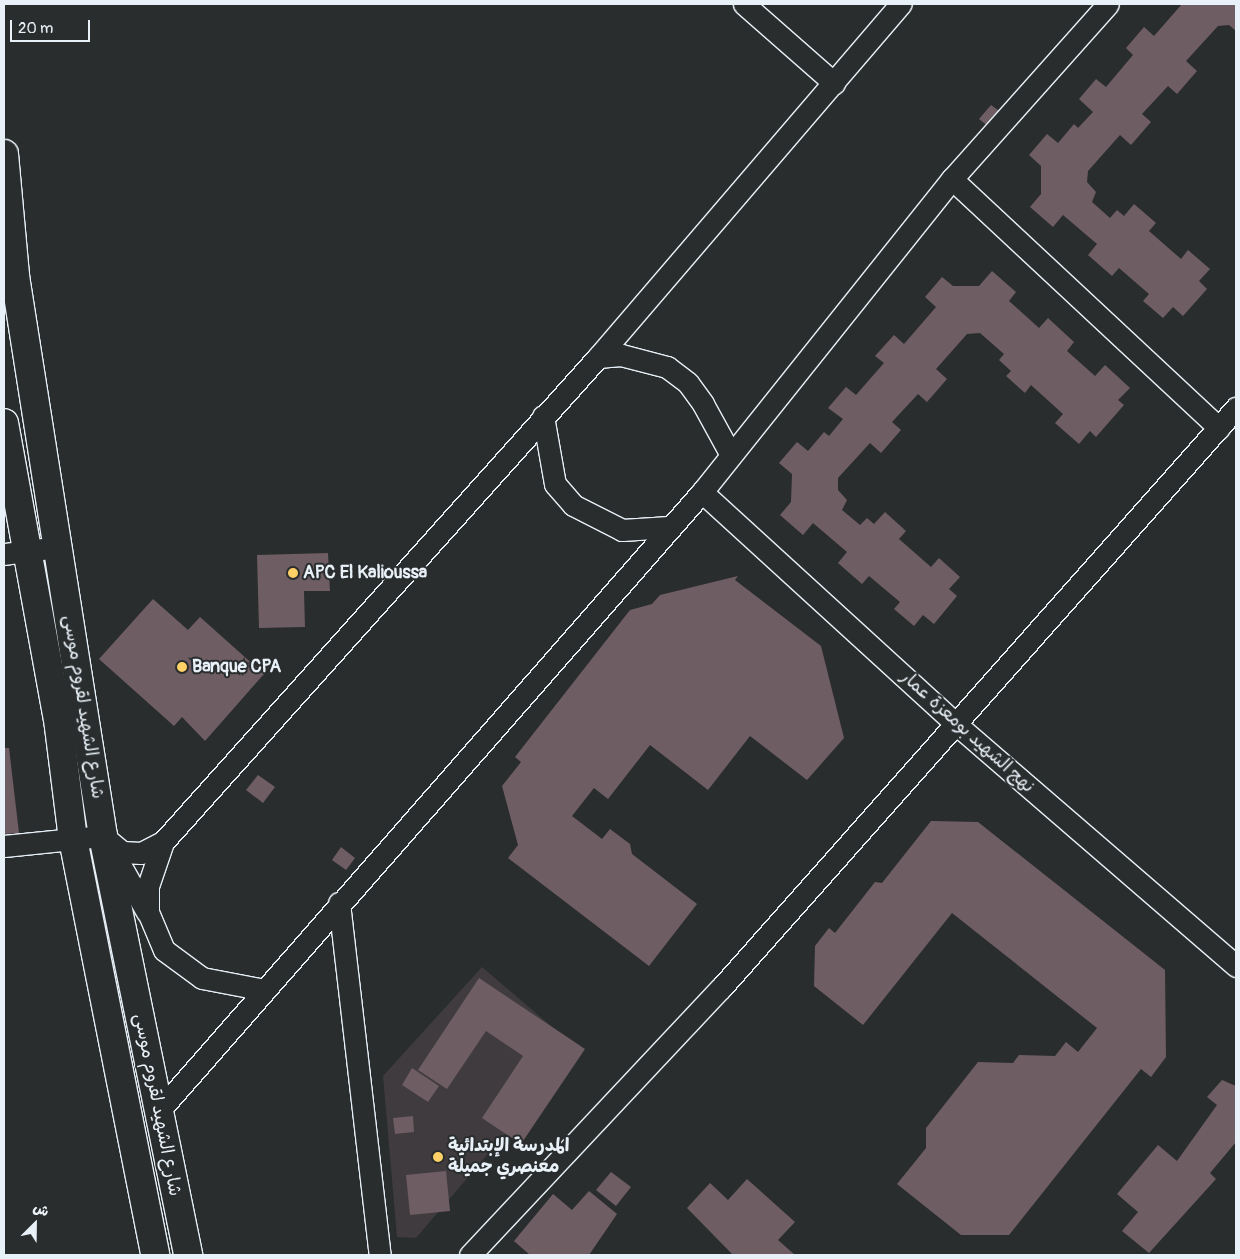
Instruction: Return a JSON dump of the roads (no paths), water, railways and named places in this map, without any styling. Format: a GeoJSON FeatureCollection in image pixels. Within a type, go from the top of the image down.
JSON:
{"type":"FeatureCollection","features":[{"type":"Feature","properties":{"kind":"street"},"geometry":{"type":"LineString","coordinates":[[744,4],[834,83]]}},
{"type":"Feature","properties":{"kind":"street"},"geometry":{"type":"LineString","coordinates":[[4,846],[103,836],[122,852],[141,853],[162,842],[598,357],[901,4]]}},
{"type":"Feature","properties":{"kind":"street"},"geometry":{"type":"LineString","coordinates":[[158,1112],[339,903],[702,492],[952,179],[1108,4]]}},
{"type":"Feature","properties":{"kind":"street","name":"شارع الشهيد لقروم موسى"},"geometry":{"type":"LineString","coordinates":[[4,154],[9,276],[58,547],[103,836],[188,1255]]}},
{"type":"Feature","properties":{"kind":"street"},"geometry":{"type":"LineString","coordinates":[[952,179],[1219,428]]}},
{"type":"Feature","properties":{"kind":"street"},"geometry":{"type":"LineString","coordinates":[[598,357],[621,356],[667,367],[688,383],[703,404],[730,455]]}},
{"type":"Feature","properties":{"kind":"street"},"geometry":{"type":"LineString","coordinates":[[470,1255],[721,988],[957,725],[1236,408]]}},
{"type":"Feature","properties":{"kind":"street"},"geometry":{"type":"LineString","coordinates":[[543,416],[555,484],[573,505],[622,530],[669,528]]}},
{"type":"Feature","properties":{"kind":"street","name":"شارع الشهيد لقروم موسى"},"geometry":{"type":"LineString","coordinates":[[4,423],[15,553],[59,727],[73,839],[155,1255]]}},
{"type":"Feature","properties":{"kind":"street","name":"نهج الشهيد بومعزة عمار"},"geometry":{"type":"LineString","coordinates":[[702,492],[957,725],[1236,966]]}},
{"type":"Feature","properties":{"kind":"street"},"geometry":{"type":"LineString","coordinates":[[15,553],[58,547]]}},
{"type":"Feature","properties":{"kind":"street"},"geometry":{"type":"LineString","coordinates":[[103,836],[148,912],[164,950],[186,971],[222,985],[265,990]]}},
{"type":"Feature","properties":{"kind":"street"},"geometry":{"type":"LineString","coordinates":[[148,912],[148,886],[162,842]]}},
{"type":"Feature","properties":{"kind":"street"},"geometry":{"type":"LineString","coordinates":[[339,903],[380,1255]]}},
{"type":"Feature","properties":{"kind":"place","name":"APC El Kalioussa"},"geometry":{"type":"Point","coordinates":[293,573]}},
{"type":"Feature","properties":{"kind":"place","name":"Banque CPA"},"geometry":{"type":"Point","coordinates":[182,667]}},
{"type":"Feature","properties":{"kind":"place","name":"المدرسة الإبتدائية معنصري جميلة"},"geometry":{"type":"Point","coordinates":[438,1157]}}]}
